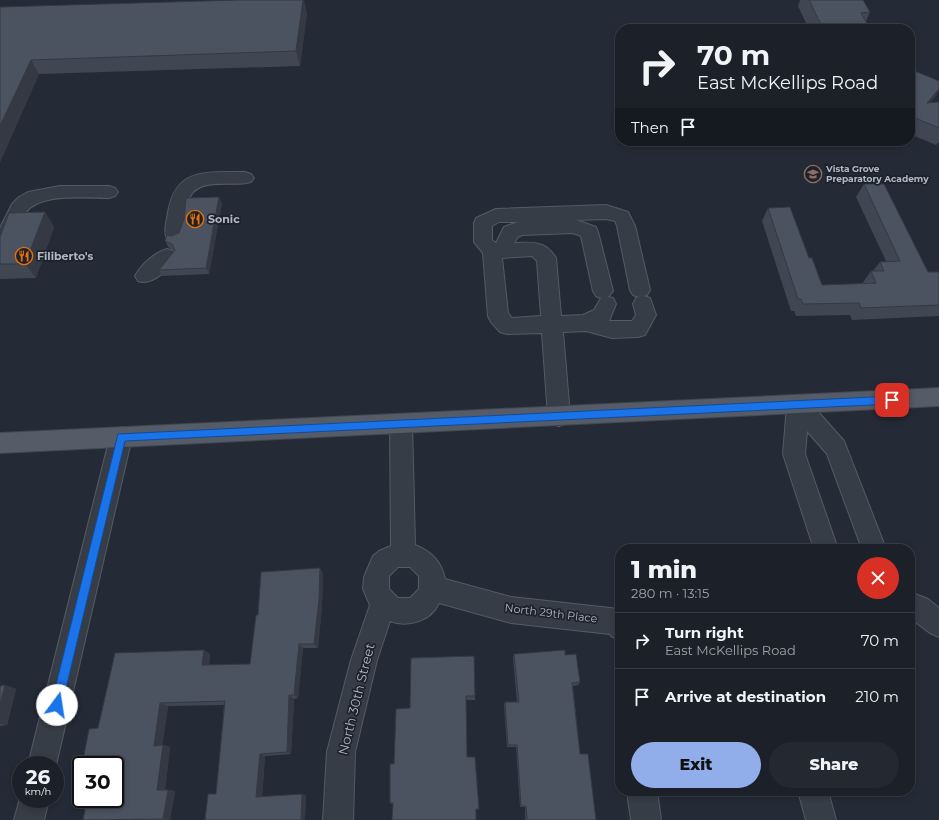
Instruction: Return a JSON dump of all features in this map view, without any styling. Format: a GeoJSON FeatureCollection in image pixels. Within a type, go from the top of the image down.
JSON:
{"type":"FeatureCollection","features":[{"type":"Feature","properties":{"kind":"main road"},"geometry":{"type":"LineString","coordinates":[[0,443],[939,398]]}},
{"type":"Feature","properties":{"kind":"street"},"geometry":{"type":"LineString","coordinates":[[174,234],[180,200],[184,190],[194,182],[245,178]]}},
{"type":"Feature","properties":{"kind":"street"},"geometry":{"type":"LineString","coordinates":[[0,253],[17,210],[32,197],[48,194],[109,192]]}},
{"type":"Feature","properties":{"kind":"street"},"geometry":{"type":"LineString","coordinates":[[559,416],[552,324],[546,258],[536,249],[497,251],[483,242],[484,223],[496,216],[606,212],[622,216],[626,226],[646,315],[638,330],[612,330],[586,323],[552,324],[507,326],[498,316],[497,251],[511,232],[520,228],[575,226],[589,232],[605,297],[602,315],[586,323]]}},
{"type":"Feature","properties":{"kind":"street"},"geometry":{"type":"LineString","coordinates":[[145,276],[167,256]]}},
{"type":"Feature","properties":{"kind":"street"},"geometry":{"type":"LineString","coordinates":[[798,405],[794,454],[824,544]]}},
{"type":"Feature","properties":{"kind":"street"},"geometry":{"type":"LineString","coordinates":[[798,405],[836,448],[872,544]]}},
{"type":"Feature","properties":{"kind":"street"},"geometry":{"type":"LineString","coordinates":[[401,424],[403,554]]}},
{"type":"Feature","properties":{"kind":"street"},"geometry":{"type":"LineString","coordinates":[[44,756],[122,437]]}},
{"type":"Feature","properties":{"kind":"street"},"geometry":{"type":"LineString","coordinates":[[403,554],[416,557],[426,564],[431,571],[432,588],[423,603],[407,611],[398,611],[383,603],[377,596],[375,587],[378,573],[386,562],[403,554]]}},
{"type":"Feature","properties":{"kind":"street","name":"North 29th Place"},"geometry":{"type":"LineString","coordinates":[[432,588],[511,610],[615,622]]}},
{"type":"Feature","properties":{"kind":"street","name":"North 30th Street"},"geometry":{"type":"LineString","coordinates":[[338,820],[341,752],[364,660],[383,603]]}},
{"type":"Feature","properties":{"kind":"street"},"geometry":{"type":"LineString","coordinates":[[915,607],[919,608],[939,624]]}},
{"type":"Feature","properties":{"kind":"street"},"geometry":{"type":"LineString","coordinates":[[643,796],[646,820]]}},
{"type":"Feature","properties":{"kind":"street"},"geometry":{"type":"LineString","coordinates":[[814,796],[821,820]]}},
{"type":"Feature","properties":{"kind":"street"},"geometry":{"type":"LineString","coordinates":[[29,820],[32,808]]}},
{"type":"Feature","properties":{"kind":"building"},"geometry":{"type":"Polygon","coordinates":[[[238,0],[303,0],[296,51],[31,60],[0,126],[0,7],[238,0]]]}},
{"type":"Feature","properties":{"kind":"building"},"geometry":{"type":"Polygon","coordinates":[[[809,0],[863,0],[870,12],[861,13],[867,24],[821,24],[809,0]]]}},
{"type":"Feature","properties":{"kind":"building"},"geometry":{"type":"Polygon","coordinates":[[[915,71],[939,81],[939,89],[927,103],[939,102],[939,128],[915,118],[915,71]]]}},
{"type":"Feature","properties":{"kind":"building"},"geometry":{"type":"Polygon","coordinates":[[[864,184],[884,184],[928,272],[939,272],[939,305],[861,308],[859,303],[803,304],[801,299],[798,299],[768,208],[790,207],[809,258],[812,258],[822,285],[876,283],[871,271],[884,271],[880,262],[900,261],[864,184]]]}},
{"type":"Feature","properties":{"kind":"building"},"geometry":{"type":"Polygon","coordinates":[[[219,197],[206,268],[159,270],[175,250],[172,244],[165,241],[167,235],[171,236],[179,233],[184,219],[186,198],[219,197]]]}},
{"type":"Feature","properties":{"kind":"building"},"geometry":{"type":"Polygon","coordinates":[[[45,212],[25,264],[0,264],[0,237],[9,213],[45,212]]]}},
{"type":"Feature","properties":{"kind":"building"},"geometry":{"type":"Polygon","coordinates":[[[320,568],[319,600],[314,644],[299,644],[294,695],[289,695],[287,752],[260,754],[256,797],[302,794],[301,820],[205,820],[208,794],[216,794],[225,701],[160,703],[154,746],[163,745],[157,790],[168,790],[163,819],[83,820],[85,808],[124,808],[124,756],[84,756],[89,729],[98,728],[115,653],[204,650],[202,665],[250,664],[256,615],[258,615],[261,572],[320,568]]]}},
{"type":"Feature","properties":{"kind":"building"},"geometry":{"type":"Polygon","coordinates":[[[565,650],[565,655],[576,654],[580,682],[572,683],[580,754],[588,754],[596,820],[527,820],[526,806],[521,806],[517,745],[508,745],[505,702],[519,702],[514,654],[565,650]]]}},
{"type":"Feature","properties":{"kind":"building"},"geometry":{"type":"Polygon","coordinates":[[[474,656],[475,696],[466,696],[467,757],[475,757],[479,809],[476,809],[476,820],[392,820],[393,803],[390,803],[390,764],[394,764],[396,709],[410,708],[411,658],[474,656]]]}},
{"type":"Feature","properties":{"kind":"building"},"geometry":{"type":"Polygon","coordinates":[[[5,685],[0,705],[0,686],[5,685]]]}},
{"type":"Feature","properties":{"kind":"place","name":"Vista Grove Preparatory Academy"},"geometry":{"type":"Point","coordinates":[813,174]}},
{"type":"Feature","properties":{"kind":"place","name":"Sonic"},"geometry":{"type":"Point","coordinates":[195,219]}},
{"type":"Feature","properties":{"kind":"place","name":"Filiberto's"},"geometry":{"type":"Point","coordinates":[24,256]}},
{"type":"Feature","properties":{"kind":"route"},"geometry":{"type":"LineString","coordinates":[[57,705],[122,437],[892,400]]}}]}
